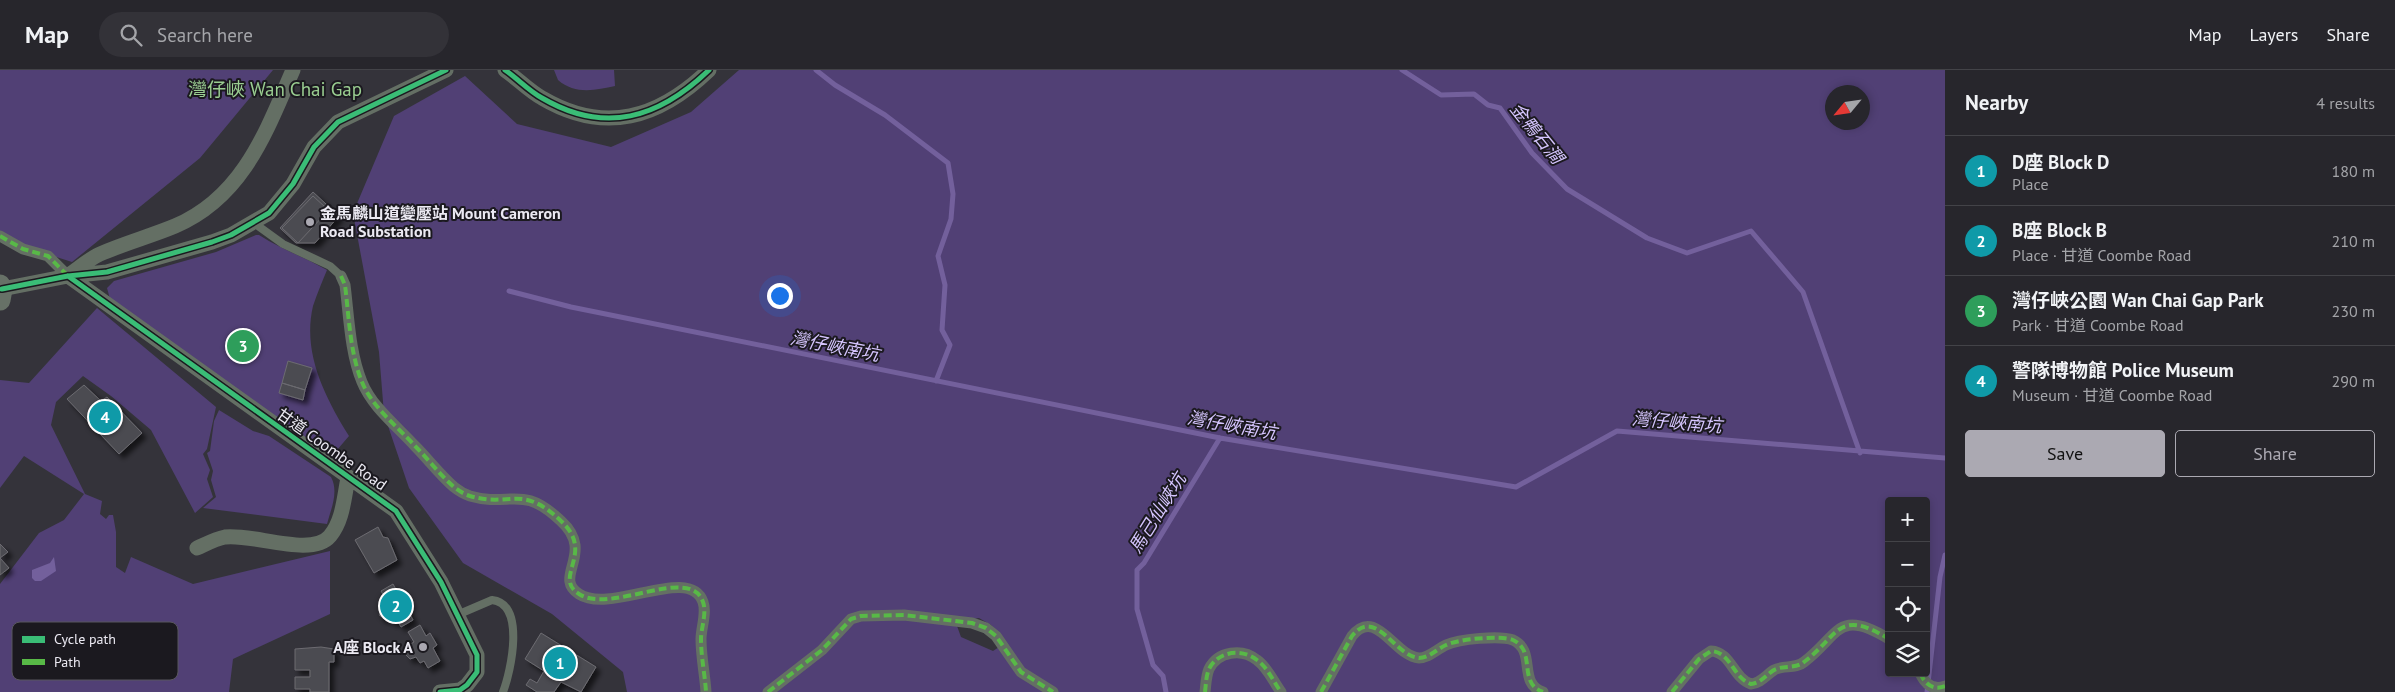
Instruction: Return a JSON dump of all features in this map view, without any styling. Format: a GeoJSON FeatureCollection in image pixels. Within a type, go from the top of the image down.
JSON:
{"type":"FeatureCollection","features":[{"type":"Feature","properties":{"kind":"street"},"geometry":{"type":"LineString","coordinates":[[68,276],[99,254],[176,226],[215,201],[250,162],[263,141],[293,70]]}},
{"type":"Feature","properties":{"kind":"street"},"geometry":{"type":"LineString","coordinates":[[1,291],[68,276],[107,272],[188,250],[212,242],[254,223],[269,213],[294,184],[314,147],[338,122],[446,70]]}},
{"type":"Feature","properties":{"kind":"street"},"geometry":{"type":"LineString","coordinates":[[505,70],[540,97],[562,109],[607,118],[625,118],[662,106],[679,96],[709,70]]}},
{"type":"Feature","properties":{"kind":"street"},"geometry":{"type":"LineString","coordinates":[[0,236],[23,249],[48,256],[68,276]]}},
{"type":"Feature","properties":{"kind":"street","name":"甘道 Coombe Road"},"geometry":{"type":"LineString","coordinates":[[68,276],[396,511],[441,582],[477,655],[477,672],[473,679],[460,690],[440,692]]}},
{"type":"Feature","properties":{"kind":"street"},"geometry":{"type":"LineString","coordinates":[[340,276],[345,286],[355,361],[369,397],[455,488],[478,497],[528,498],[559,519],[572,532],[576,545],[576,553],[570,571],[570,581],[576,592],[585,597],[613,600],[671,588],[690,589],[698,594],[705,610],[701,641],[706,692]]}},
{"type":"Feature","properties":{"kind":"street","name":"甘道 Coombe Road"},"geometry":{"type":"LineString","coordinates":[[197,548],[227,537],[304,545],[318,544],[329,538],[337,524],[348,478]]}},
{"type":"Feature","properties":{"kind":"street"},"geometry":{"type":"LineString","coordinates":[[768,692],[822,650],[851,620],[866,616],[904,615],[972,624],[986,628],[996,636],[1021,672],[1053,692]]}},
{"type":"Feature","properties":{"kind":"street"},"geometry":{"type":"LineString","coordinates":[[1321,692],[1352,636],[1359,628],[1368,626],[1379,630],[1402,650],[1417,658],[1427,656],[1447,644],[1459,641],[1499,638],[1512,640],[1525,652],[1528,675],[1532,685],[1543,692]]}},
{"type":"Feature","properties":{"kind":"street"},"geometry":{"type":"LineString","coordinates":[[1672,692],[1699,659],[1711,651],[1724,657],[1740,678],[1751,684],[1757,683],[1777,668],[1802,664],[1830,636],[1844,626],[1861,626],[1885,637]]}},
{"type":"Feature","properties":{"kind":"street"},"geometry":{"type":"LineString","coordinates":[[1205,692],[1207,676],[1212,664],[1222,655],[1239,653],[1251,655],[1259,661],[1281,692]]}},
{"type":"Feature","properties":{"kind":"street"},"geometry":{"type":"LineString","coordinates":[[1923,677],[1931,686],[1938,688],[1945,686]]}},
{"type":"Feature","properties":{"kind":"lane"},"geometry":{"type":"LineString","coordinates":[[254,223],[283,244],[330,266],[340,276]]}},
{"type":"Feature","properties":{"kind":"lane"},"geometry":{"type":"LineString","coordinates":[[457,615],[492,600],[502,603],[509,611],[512,652],[503,692]]}},
{"type":"Feature","properties":{"kind":"shaded area"},"geometry":{"type":"Polygon","coordinates":[[[0,70],[273,70],[200,158],[72,262],[0,239],[0,70]]]}},
{"type":"Feature","properties":{"kind":"shaded area"},"geometry":{"type":"Polygon","coordinates":[[[554,70],[614,70],[615,86],[578,90],[558,80],[554,70]]]}},
{"type":"Feature","properties":{"kind":"shaded area"},"geometry":{"type":"Polygon","coordinates":[[[739,70],[1945,70],[1945,692],[627,692],[623,672],[552,614],[463,563],[409,488],[384,414],[379,352],[353,213],[394,116],[465,76],[517,124],[611,147],[691,112],[739,70]],[[979,618],[961,621],[957,626],[961,637],[993,651],[1005,643],[991,625],[979,618]]]}},
{"type":"Feature","properties":{"kind":"shaded area"},"geometry":{"type":"Polygon","coordinates":[[[256,235],[327,270],[313,306],[310,323],[313,358],[324,390],[349,436],[331,457],[110,299],[107,288],[114,281],[216,252],[256,235]]]}},
{"type":"Feature","properties":{"kind":"shaded area"},"geometry":{"type":"Polygon","coordinates":[[[97,308],[216,407],[207,449],[203,454],[210,470],[207,479],[213,497],[195,513],[151,430],[111,396],[83,376],[56,402],[51,425],[85,494],[102,501],[100,514],[106,519],[109,515],[113,515],[116,532],[116,567],[125,573],[131,557],[193,584],[330,551],[330,614],[233,659],[229,692],[0,692],[0,584],[39,533],[64,520],[84,494],[24,456],[0,488],[0,380],[29,383],[97,308]]]}},
{"type":"Feature","properties":{"kind":"shaded area"},"geometry":{"type":"Polygon","coordinates":[[[219,410],[253,431],[269,436],[331,477],[334,495],[327,524],[203,508],[216,497],[211,480],[213,471],[207,453],[210,451],[214,421],[219,410]]]}},
{"type":"Feature","properties":{"kind":"shaded area"},"geometry":{"type":"Polygon","coordinates":[[[54,557],[56,571],[41,581],[35,581],[32,578],[32,570],[50,563],[54,557]]]}},
{"type":"Feature","properties":{"kind":"building","name":"金馬麟山道變壓站 Mount Cameron Road Substation"},"geometry":{"type":"Polygon","coordinates":[[[313,192],[339,216],[315,243],[296,243],[280,228],[313,192]]]}},
{"type":"Feature","properties":{"kind":"building"},"geometry":{"type":"Polygon","coordinates":[[[313,196],[325,207],[321,211],[325,214],[298,243],[282,228],[313,196]]]}},
{"type":"Feature","properties":{"kind":"building"},"geometry":{"type":"Polygon","coordinates":[[[288,361],[312,368],[305,390],[282,383],[288,361]]]}},
{"type":"Feature","properties":{"kind":"building"},"geometry":{"type":"Polygon","coordinates":[[[282,383],[305,390],[303,400],[279,393],[282,383]]]}},
{"type":"Feature","properties":{"kind":"building"},"geometry":{"type":"Polygon","coordinates":[[[84,385],[101,401],[107,397],[142,433],[119,454],[67,399],[84,385]]]}},
{"type":"Feature","properties":{"kind":"building"},"geometry":{"type":"Polygon","coordinates":[[[378,527],[383,537],[388,538],[397,560],[374,573],[355,540],[378,527]]]}},
{"type":"Feature","properties":{"kind":"building"},"geometry":{"type":"Polygon","coordinates":[[[0,544],[8,552],[0,558],[0,544]]]}},
{"type":"Feature","properties":{"kind":"building"},"geometry":{"type":"Polygon","coordinates":[[[0,558],[9,568],[0,575],[0,558]]]}},
{"type":"Feature","properties":{"kind":"building"},"geometry":{"type":"Polygon","coordinates":[[[393,584],[399,595],[403,593],[410,605],[406,607],[413,620],[401,627],[397,620],[393,622],[389,616],[383,618],[379,615],[384,608],[382,604],[387,601],[381,591],[393,584]]]}},
{"type":"Feature","properties":{"kind":"building","name":"A座 Block A"},"geometry":{"type":"Polygon","coordinates":[[[420,625],[426,636],[430,633],[437,645],[433,648],[440,661],[428,668],[424,661],[420,663],[416,657],[410,659],[406,655],[411,649],[409,645],[414,642],[408,632],[420,625]]]}},
{"type":"Feature","properties":{"kind":"building"},"geometry":{"type":"Polygon","coordinates":[[[541,633],[596,667],[581,692],[561,682],[554,692],[537,692],[526,685],[530,679],[537,683],[544,671],[525,659],[541,633]]]}},
{"type":"Feature","properties":{"kind":"building"},"geometry":{"type":"Polygon","coordinates":[[[321,647],[334,649],[334,662],[329,662],[329,692],[310,692],[310,689],[295,689],[295,677],[310,677],[310,670],[295,670],[295,649],[321,647]]]}},
{"type":"Feature","properties":{"kind":"waterway"},"geometry":{"type":"LineString","coordinates":[[816,70],[835,85],[885,115],[948,163],[953,194],[951,219],[938,256],[945,285],[942,330],[950,345],[936,381]]}},
{"type":"Feature","properties":{"kind":"waterway","name":"金鴨石澗"},"geometry":{"type":"LineString","coordinates":[[1402,70],[1441,95],[1474,94],[1488,105],[1500,108],[1532,153],[1567,189],[1647,238],[1687,253],[1751,231],[1803,292],[1860,453]]}},
{"type":"Feature","properties":{"kind":"waterway","name":"灣仔峽南坑"},"geometry":{"type":"LineString","coordinates":[[509,291],[571,307],[1220,438],[1516,487],[1617,431],[1945,458]]}},
{"type":"Feature","properties":{"kind":"waterway","name":"馬己仙峽坑"},"geometry":{"type":"LineString","coordinates":[[1166,692],[1163,676],[1153,665],[1137,609],[1137,570],[1144,563],[1220,438]]}},
{"type":"Feature","properties":{"kind":"waterway"},"geometry":{"type":"LineString","coordinates":[[1927,692],[1940,577],[1945,555]]}},
{"type":"Feature","properties":{"kind":"marked path"},"geometry":{"type":"LineString","coordinates":[[0,236],[23,249],[48,256],[68,276]]}},
{"type":"Feature","properties":{"kind":"marked path"},"geometry":{"type":"LineString","coordinates":[[341,276],[345,285],[350,335],[358,371],[366,391],[378,408],[444,477],[460,491],[470,496],[484,499],[516,499],[536,503],[561,521],[571,533],[575,544],[570,580],[572,587],[579,594],[593,599],[610,599],[666,588],[683,588],[695,592],[704,606],[701,639],[706,692]]}},
{"type":"Feature","properties":{"kind":"marked path"},"geometry":{"type":"LineString","coordinates":[[768,692],[822,650],[851,619],[861,616],[904,615],[972,623],[986,628],[996,636],[1021,672],[1053,692]]}},
{"type":"Feature","properties":{"kind":"marked path"},"geometry":{"type":"LineString","coordinates":[[1672,692],[1699,659],[1711,651],[1718,652],[1728,660],[1740,676],[1751,684],[1761,680],[1774,670],[1801,664],[1840,629],[1848,625],[1859,625],[1885,637]]}},
{"type":"Feature","properties":{"kind":"marked path"},"geometry":{"type":"LineString","coordinates":[[1321,692],[1352,636],[1361,628],[1369,626],[1377,629],[1401,650],[1419,658],[1430,655],[1446,645],[1460,641],[1480,638],[1513,640],[1524,651],[1531,682],[1535,688],[1543,692]]}},
{"type":"Feature","properties":{"kind":"marked path"},"geometry":{"type":"LineString","coordinates":[[1205,692],[1209,669],[1218,658],[1231,653],[1251,656],[1261,663],[1281,692]]}},
{"type":"Feature","properties":{"kind":"marked path"},"geometry":{"type":"LineString","coordinates":[[1922,677],[1930,686],[1937,688],[1945,686]]}},
{"type":"Feature","properties":{"kind":"cycle path"},"geometry":{"type":"LineString","coordinates":[[2,289],[68,276],[107,272],[231,235],[269,213],[293,184],[314,147],[338,122],[446,70]]}},
{"type":"Feature","properties":{"kind":"cycle path"},"geometry":{"type":"LineString","coordinates":[[505,70],[537,95],[565,109],[588,116],[609,118],[630,116],[651,110],[671,100],[690,87],[709,70]]}},
{"type":"Feature","properties":{"kind":"cycle path"},"geometry":{"type":"LineString","coordinates":[[68,276],[396,511],[441,582],[477,655],[477,672],[467,685],[460,690],[440,692]]}},
{"type":"Feature","properties":{"kind":"place","name":"金馬麟山道變壓站 Mount Cameron Road Substation"},"geometry":{"type":"Point","coordinates":[310,222]}},
{"type":"Feature","properties":{"kind":"place","name":"灣仔峽公園 Wan Chai Gap Park"},"geometry":{"type":"Point","coordinates":[243,346]}},
{"type":"Feature","properties":{"kind":"place","name":"警隊博物館 Police Museum"},"geometry":{"type":"Point","coordinates":[105,417]}},
{"type":"Feature","properties":{"kind":"place","name":"B座 Block B"},"geometry":{"type":"Point","coordinates":[396,606]}},
{"type":"Feature","properties":{"kind":"place","name":"A座 Block A"},"geometry":{"type":"Point","coordinates":[423,647]}},
{"type":"Feature","properties":{"kind":"place","name":"D座 Block D"},"geometry":{"type":"Point","coordinates":[560,663]}},
{"type":"Feature","properties":{"kind":"district","name":"灣仔峽 Wan Chai Gap"},"geometry":{"type":"Point","coordinates":[275,89]}}]}
